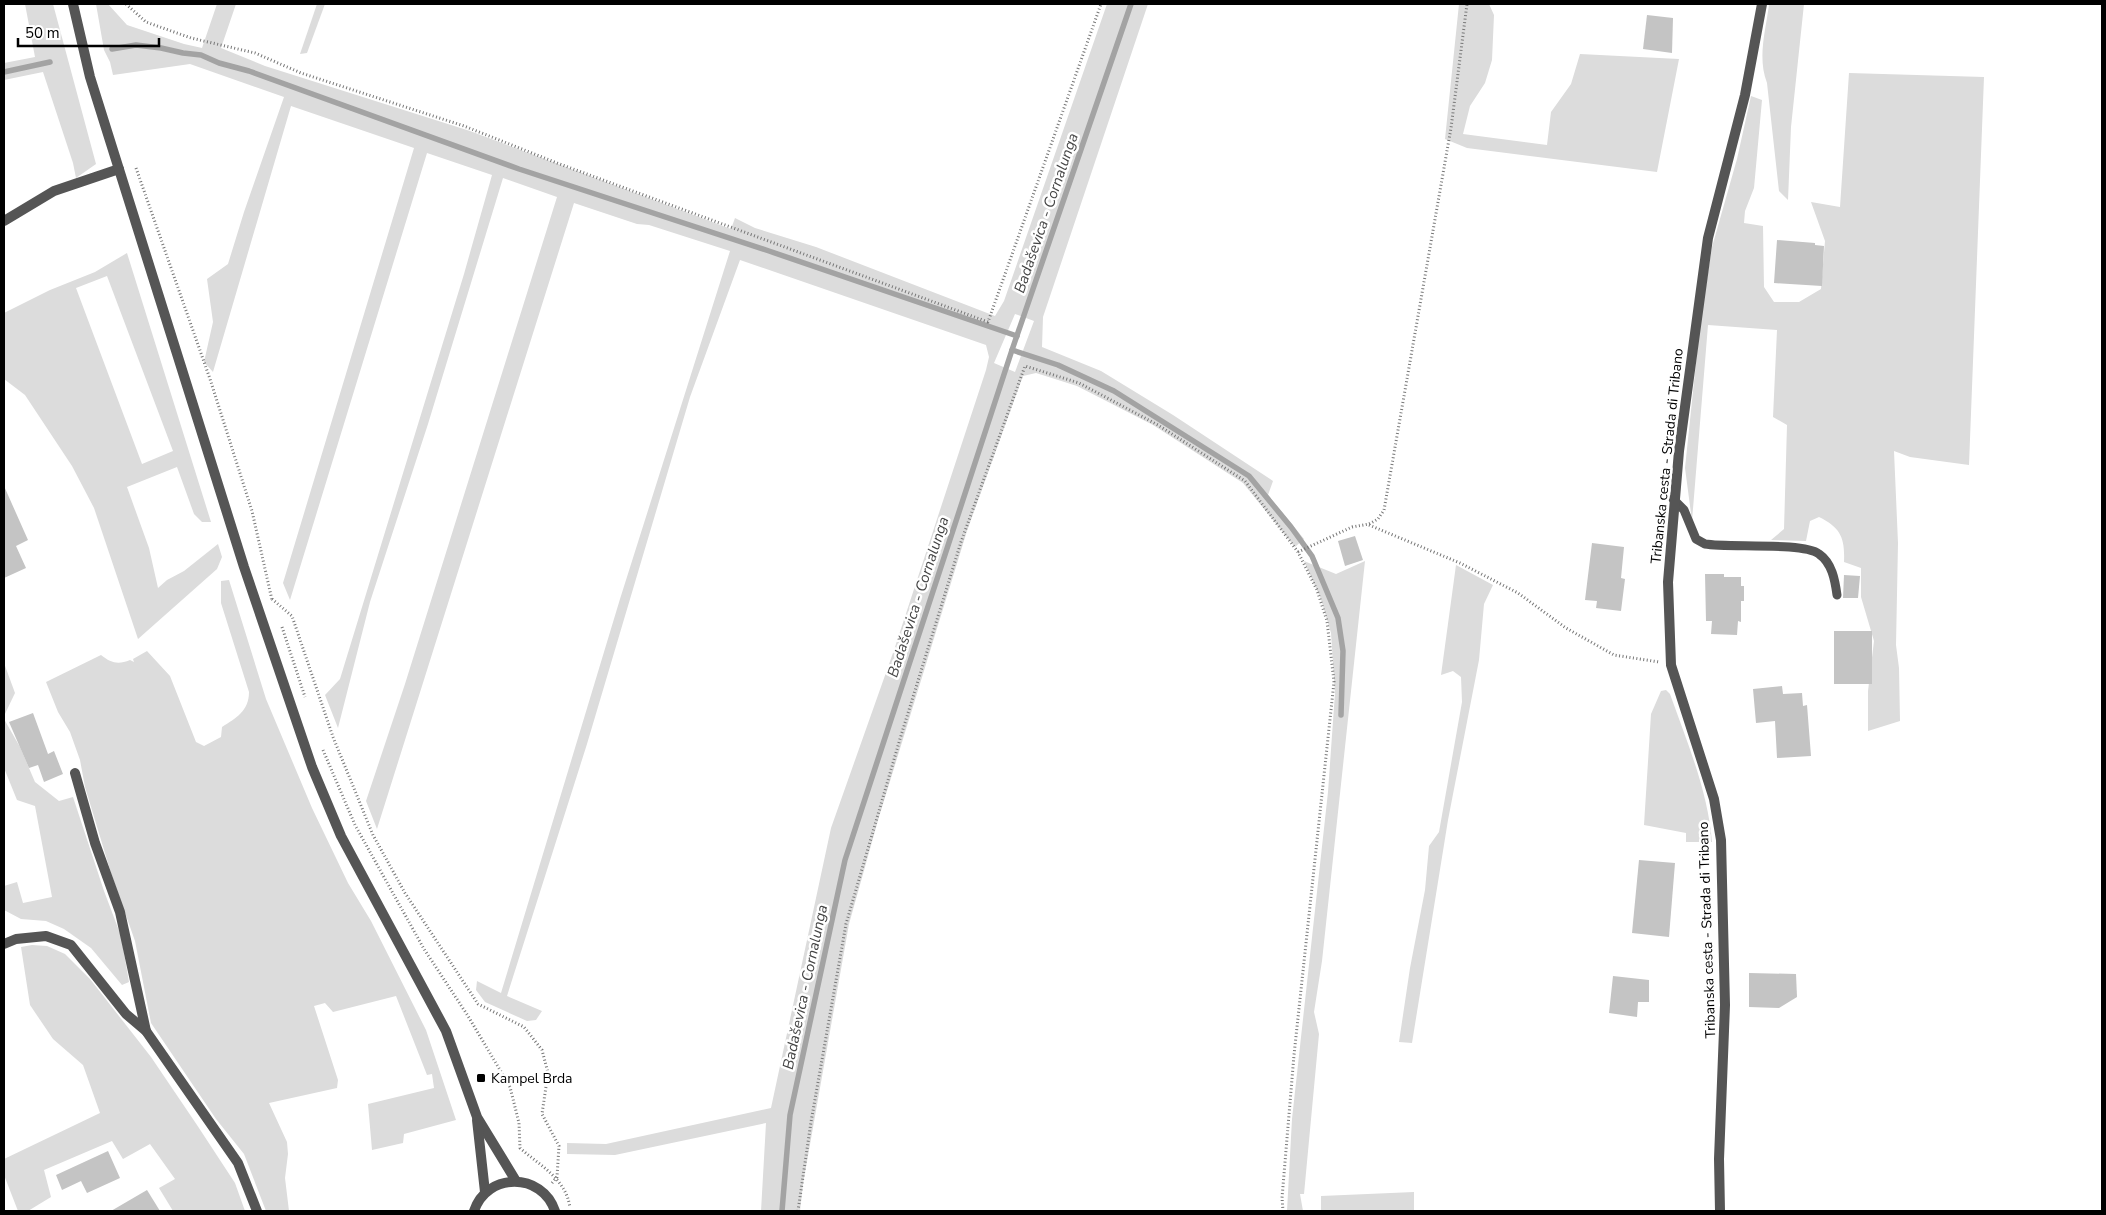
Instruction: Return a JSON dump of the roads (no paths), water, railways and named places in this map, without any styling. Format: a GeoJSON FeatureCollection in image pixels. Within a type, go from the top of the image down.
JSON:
{"type":"FeatureCollection","features":[{"type":"Feature","properties":{"kind":"street"},"geometry":{"type":"LineString","coordinates":[[73,4],[90,77],[241,558],[312,767],[341,836],[446,1031],[477,1117],[516,1181]]}},
{"type":"Feature","properties":{"kind":"street","name":"Tribanska cesta - Strada di Tribano"},"geometry":{"type":"LineString","coordinates":[[1720,1211],[1725,1005],[1720,840],[1714,799],[1671,665],[1668,582],[1673,498],[1708,238],[1745,94],[1762,4]]}},
{"type":"Feature","properties":{"kind":"street"},"geometry":{"type":"LineString","coordinates":[[4,221],[54,191],[119,169]]}},
{"type":"Feature","properties":{"kind":"street"},"geometry":{"type":"LineString","coordinates":[[75,773],[120,912],[146,1031]]}},
{"type":"Feature","properties":{"kind":"street"},"geometry":{"type":"LineString","coordinates":[[4,944],[16,939],[46,936],[71,945],[126,1014],[146,1031],[238,1163],[258,1211]]}},
{"type":"Feature","properties":{"kind":"street"},"geometry":{"type":"LineString","coordinates":[[477,1117],[486,1192]]}},
{"type":"Feature","properties":{"kind":"street"},"geometry":{"type":"LineString","coordinates":[[474,1211],[486,1192],[505,1182],[516,1181],[528,1183],[544,1193],[555,1211]]}},
{"type":"Feature","properties":{"kind":"lane"},"geometry":{"type":"LineString","coordinates":[[1673,498],[1684,510],[1696,539],[1705,544],[1801,548],[1818,552],[1826,560],[1832,572],[1837,595]]}},
{"type":"Feature","properties":{"kind":"waterway","name":"Badaševica - Cornalunga"},"geometry":{"type":"LineString","coordinates":[[782,1211],[790,1115],[845,860],[1012,350],[1131,4]]}},
{"type":"Feature","properties":{"kind":"waterway"},"geometry":{"type":"LineString","coordinates":[[112,49],[136,45],[201,55],[519,169],[769,251],[1017,336]]}},
{"type":"Feature","properties":{"kind":"waterway"},"geometry":{"type":"LineString","coordinates":[[4,72],[50,62]]}},
{"type":"Feature","properties":{"kind":"waterway"},"geometry":{"type":"LineString","coordinates":[[1012,350],[1058,365],[1114,391],[1249,476],[1312,556],[1338,618],[1343,651],[1341,715]]}},
{"type":"Feature","properties":{"kind":"place","name":"Kampel Brda"},"geometry":{"type":"Point","coordinates":[481,1078]}}]}
